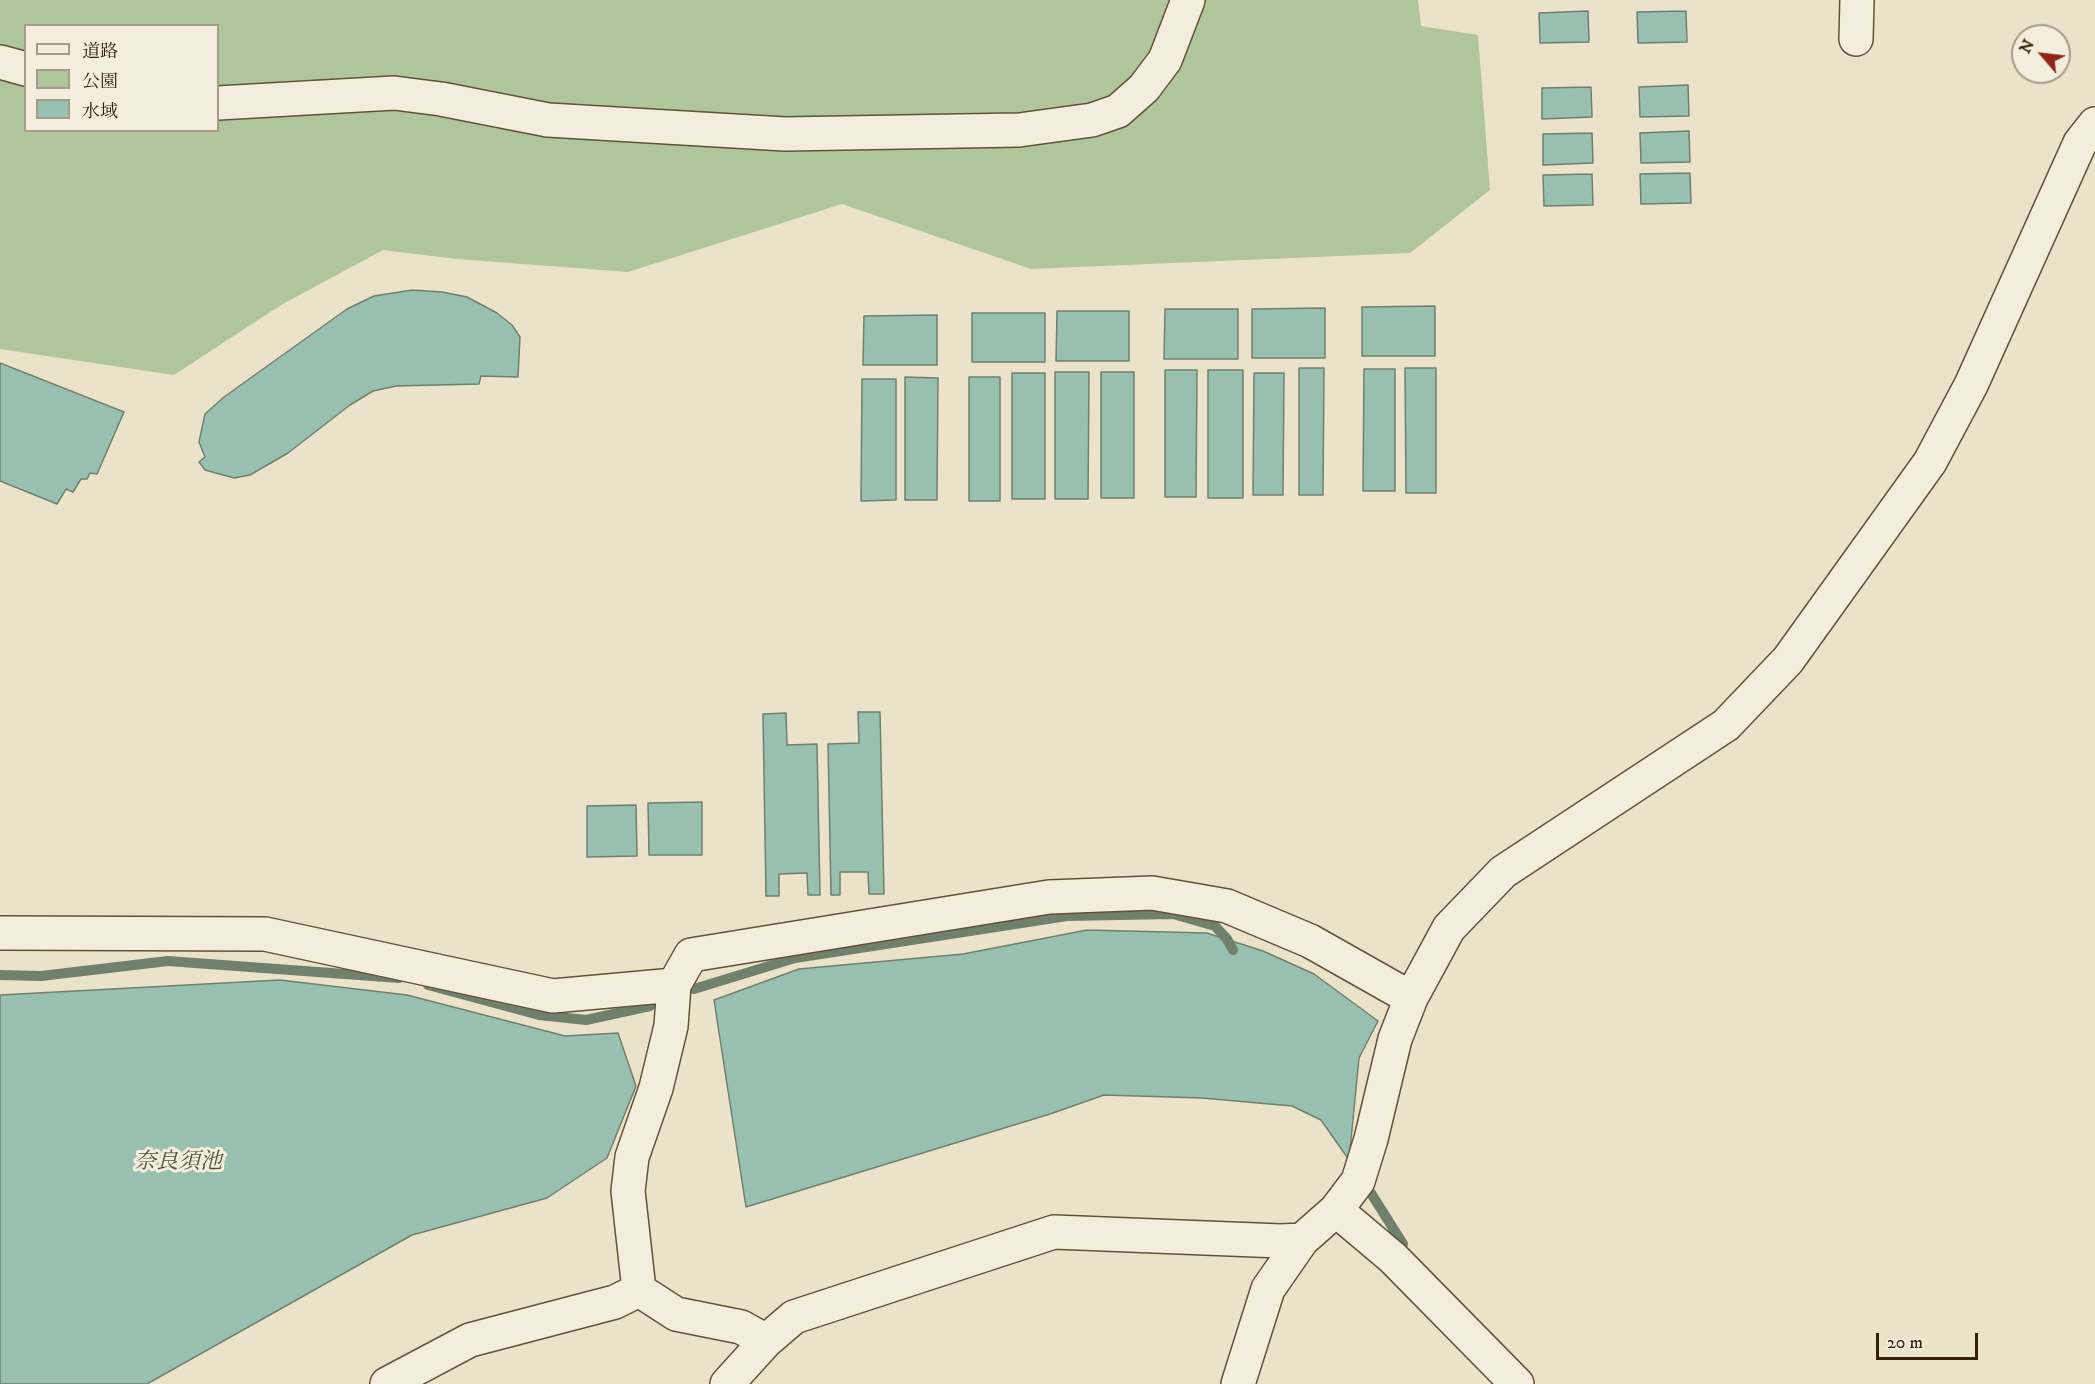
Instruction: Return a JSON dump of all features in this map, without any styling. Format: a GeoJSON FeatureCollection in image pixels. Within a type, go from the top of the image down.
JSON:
{"type":"FeatureCollection","features":[{"type":"Feature","properties":{"kind":"street"},"geometry":{"type":"LineString","coordinates":[[219,103],[394,93],[441,99],[548,120],[786,134],[1019,130],[1092,120],[1118,111],[1144,88],[1165,60],[1188,0]]}},
{"type":"Feature","properties":{"kind":"street"},"geometry":{"type":"LineString","coordinates":[[1856,39],[1857,0]]}},
{"type":"Feature","properties":{"kind":"street"},"geometry":{"type":"LineString","coordinates":[[0,62],[24,68]]}},
{"type":"Feature","properties":{"kind":"street"},"geometry":{"type":"LineString","coordinates":[[1238,1384],[1268,1289],[1302,1240],[1336,1210],[1358,1181],[1371,1139],[1395,1039],[1411,998],[1449,928],[1503,872],[1726,725],[1788,660],[1930,462],[1971,385],[2080,143],[2095,124]]}},
{"type":"Feature","properties":{"kind":"street"},"geometry":{"type":"LineString","coordinates":[[639,1290],[628,1191],[632,1157],[656,1088],[671,1026],[674,985],[691,955],[1049,897],[1152,893],[1227,906],[1310,941],[1411,998]]}},
{"type":"Feature","properties":{"kind":"street"},"geometry":{"type":"LineString","coordinates":[[0,933],[265,934],[554,996],[674,985]]}},
{"type":"Feature","properties":{"kind":"street"},"geometry":{"type":"LineString","coordinates":[[1336,1210],[1393,1258],[1517,1384]]}},
{"type":"Feature","properties":{"kind":"street"},"geometry":{"type":"LineString","coordinates":[[727,1384],[765,1341],[794,1317],[1054,1232],[1302,1240]]}},
{"type":"Feature","properties":{"kind":"street"},"geometry":{"type":"LineString","coordinates":[[639,1290],[676,1314],[741,1327],[765,1341]]}},
{"type":"Feature","properties":{"kind":"street"},"geometry":{"type":"LineString","coordinates":[[387,1384],[470,1340],[615,1302],[639,1290]]}},
{"type":"Feature","properties":{"kind":"green space"},"geometry":{"type":"Polygon","coordinates":[[[0,0],[1418,0],[1421,26],[1478,35],[1490,190],[1410,253],[1031,269],[842,204],[628,272],[457,259],[383,250],[281,305],[174,375],[0,349],[0,0]]]}},
{"type":"Feature","properties":{"kind":"water"},"geometry":{"type":"Polygon","coordinates":[[[1588,11],[1589,42],[1540,43],[1539,13],[1588,11]]]}},
{"type":"Feature","properties":{"kind":"water"},"geometry":{"type":"Polygon","coordinates":[[[1686,11],[1687,42],[1638,43],[1637,12],[1686,11]]]}},
{"type":"Feature","properties":{"kind":"water"},"geometry":{"type":"Polygon","coordinates":[[[1688,85],[1689,116],[1640,117],[1639,87],[1688,85]]]}},
{"type":"Feature","properties":{"kind":"water"},"geometry":{"type":"Polygon","coordinates":[[[1591,87],[1592,117],[1542,119],[1542,88],[1591,87]]]}},
{"type":"Feature","properties":{"kind":"water"},"geometry":{"type":"Polygon","coordinates":[[[1689,131],[1690,162],[1641,163],[1640,133],[1689,131]]]}},
{"type":"Feature","properties":{"kind":"water"},"geometry":{"type":"Polygon","coordinates":[[[1592,133],[1593,163],[1543,165],[1543,134],[1592,133]]]}},
{"type":"Feature","properties":{"kind":"water"},"geometry":{"type":"Polygon","coordinates":[[[1690,173],[1691,203],[1641,204],[1640,174],[1690,173]]]}},
{"type":"Feature","properties":{"kind":"water"},"geometry":{"type":"Polygon","coordinates":[[[1592,174],[1593,205],[1544,206],[1543,175],[1592,174]]]}},
{"type":"Feature","properties":{"kind":"water"},"geometry":{"type":"Polygon","coordinates":[[[412,290],[442,292],[467,297],[497,313],[512,325],[520,337],[518,377],[481,376],[479,384],[396,386],[373,391],[350,405],[288,453],[250,475],[234,478],[205,470],[199,462],[205,457],[199,442],[205,414],[224,397],[347,309],[374,296],[412,290]]]}},
{"type":"Feature","properties":{"kind":"water"},"geometry":{"type":"Polygon","coordinates":[[[1435,306],[1435,356],[1362,356],[1362,307],[1435,306]]]}},
{"type":"Feature","properties":{"kind":"water"},"geometry":{"type":"Polygon","coordinates":[[[1325,308],[1325,358],[1252,358],[1252,309],[1325,308]]]}},
{"type":"Feature","properties":{"kind":"water"},"geometry":{"type":"Polygon","coordinates":[[[1165,309],[1238,309],[1238,359],[1164,359],[1165,309]]]}},
{"type":"Feature","properties":{"kind":"water"},"geometry":{"type":"Polygon","coordinates":[[[1057,311],[1129,311],[1129,361],[1056,361],[1057,311]]]}},
{"type":"Feature","properties":{"kind":"water"},"geometry":{"type":"Polygon","coordinates":[[[972,313],[1045,313],[1045,362],[972,362],[972,313]]]}},
{"type":"Feature","properties":{"kind":"water"},"geometry":{"type":"Polygon","coordinates":[[[937,315],[937,365],[863,365],[864,316],[937,315]]]}},
{"type":"Feature","properties":{"kind":"water"},"geometry":{"type":"Polygon","coordinates":[[[0,363],[124,412],[97,474],[90,473],[87,479],[81,479],[73,492],[66,489],[57,504],[0,481],[0,363]]]}},
{"type":"Feature","properties":{"kind":"water"},"geometry":{"type":"Polygon","coordinates":[[[1299,368],[1324,368],[1323,495],[1299,495],[1299,368]]]}},
{"type":"Feature","properties":{"kind":"water"},"geometry":{"type":"Polygon","coordinates":[[[1405,368],[1436,368],[1436,493],[1406,493],[1405,368]]]}},
{"type":"Feature","properties":{"kind":"water"},"geometry":{"type":"Polygon","coordinates":[[[1364,369],[1395,369],[1395,491],[1363,491],[1364,369]]]}},
{"type":"Feature","properties":{"kind":"water"},"geometry":{"type":"Polygon","coordinates":[[[1165,370],[1197,370],[1196,497],[1165,497],[1165,370]]]}},
{"type":"Feature","properties":{"kind":"water"},"geometry":{"type":"Polygon","coordinates":[[[1208,370],[1243,370],[1243,498],[1208,498],[1208,370]]]}},
{"type":"Feature","properties":{"kind":"water"},"geometry":{"type":"Polygon","coordinates":[[[1055,372],[1089,372],[1088,499],[1055,499],[1055,372]]]}},
{"type":"Feature","properties":{"kind":"water"},"geometry":{"type":"Polygon","coordinates":[[[1101,372],[1134,372],[1134,498],[1101,498],[1101,372]]]}},
{"type":"Feature","properties":{"kind":"water"},"geometry":{"type":"Polygon","coordinates":[[[1012,373],[1045,373],[1045,499],[1012,499],[1012,373]]]}},
{"type":"Feature","properties":{"kind":"water"},"geometry":{"type":"Polygon","coordinates":[[[1254,373],[1284,373],[1283,495],[1253,495],[1254,373]]]}},
{"type":"Feature","properties":{"kind":"water"},"geometry":{"type":"Polygon","coordinates":[[[905,377],[938,378],[937,500],[905,500],[905,377]]]}},
{"type":"Feature","properties":{"kind":"water"},"geometry":{"type":"Polygon","coordinates":[[[969,377],[1000,377],[1000,501],[969,501],[969,377]]]}},
{"type":"Feature","properties":{"kind":"water"},"geometry":{"type":"Polygon","coordinates":[[[862,379],[896,379],[896,500],[861,501],[862,379]]]}},
{"type":"Feature","properties":{"kind":"water"},"geometry":{"type":"Polygon","coordinates":[[[858,712],[880,712],[884,894],[869,894],[868,872],[840,872],[840,895],[831,895],[828,744],[859,743],[858,712]]]}},
{"type":"Feature","properties":{"kind":"water"},"geometry":{"type":"Polygon","coordinates":[[[786,713],[787,745],[817,744],[820,895],[808,895],[807,873],[779,874],[779,896],[766,896],[763,714],[786,713]]]}},
{"type":"Feature","properties":{"kind":"water"},"geometry":{"type":"Polygon","coordinates":[[[702,802],[702,855],[649,855],[648,803],[702,802]]]}},
{"type":"Feature","properties":{"kind":"water"},"geometry":{"type":"Polygon","coordinates":[[[636,805],[637,856],[587,857],[587,806],[636,805]]]}},
{"type":"Feature","properties":{"kind":"water"},"geometry":{"type":"Polygon","coordinates":[[[1087,930],[1207,933],[1263,951],[1314,974],[1378,1021],[1359,1058],[1349,1160],[1321,1120],[1292,1106],[1202,1098],[1104,1095],[1050,1114],[746,1207],[714,1000],[799,969],[963,954],[1087,930]]]}},
{"type":"Feature","properties":{"kind":"water","name":"奈良須池"},"geometry":{"type":"Polygon","coordinates":[[[280,980],[407,995],[565,1036],[618,1033],[636,1086],[607,1158],[547,1198],[412,1235],[147,1384],[0,1384],[0,995],[280,980]]]}},
{"type":"Feature","properties":{"kind":"waterway"},"geometry":{"type":"LineString","coordinates":[[694,989],[795,958],[1067,916],[1173,914],[1215,926],[1233,950]]}},
{"type":"Feature","properties":{"kind":"waterway"},"geometry":{"type":"LineString","coordinates":[[0,975],[41,976],[168,961],[399,978]]}},
{"type":"Feature","properties":{"kind":"waterway"},"geometry":{"type":"LineString","coordinates":[[428,985],[539,1015],[586,1020],[650,1006]]}},
{"type":"Feature","properties":{"kind":"waterway"},"geometry":{"type":"LineString","coordinates":[[1369,1190],[1403,1244]]}}]}
